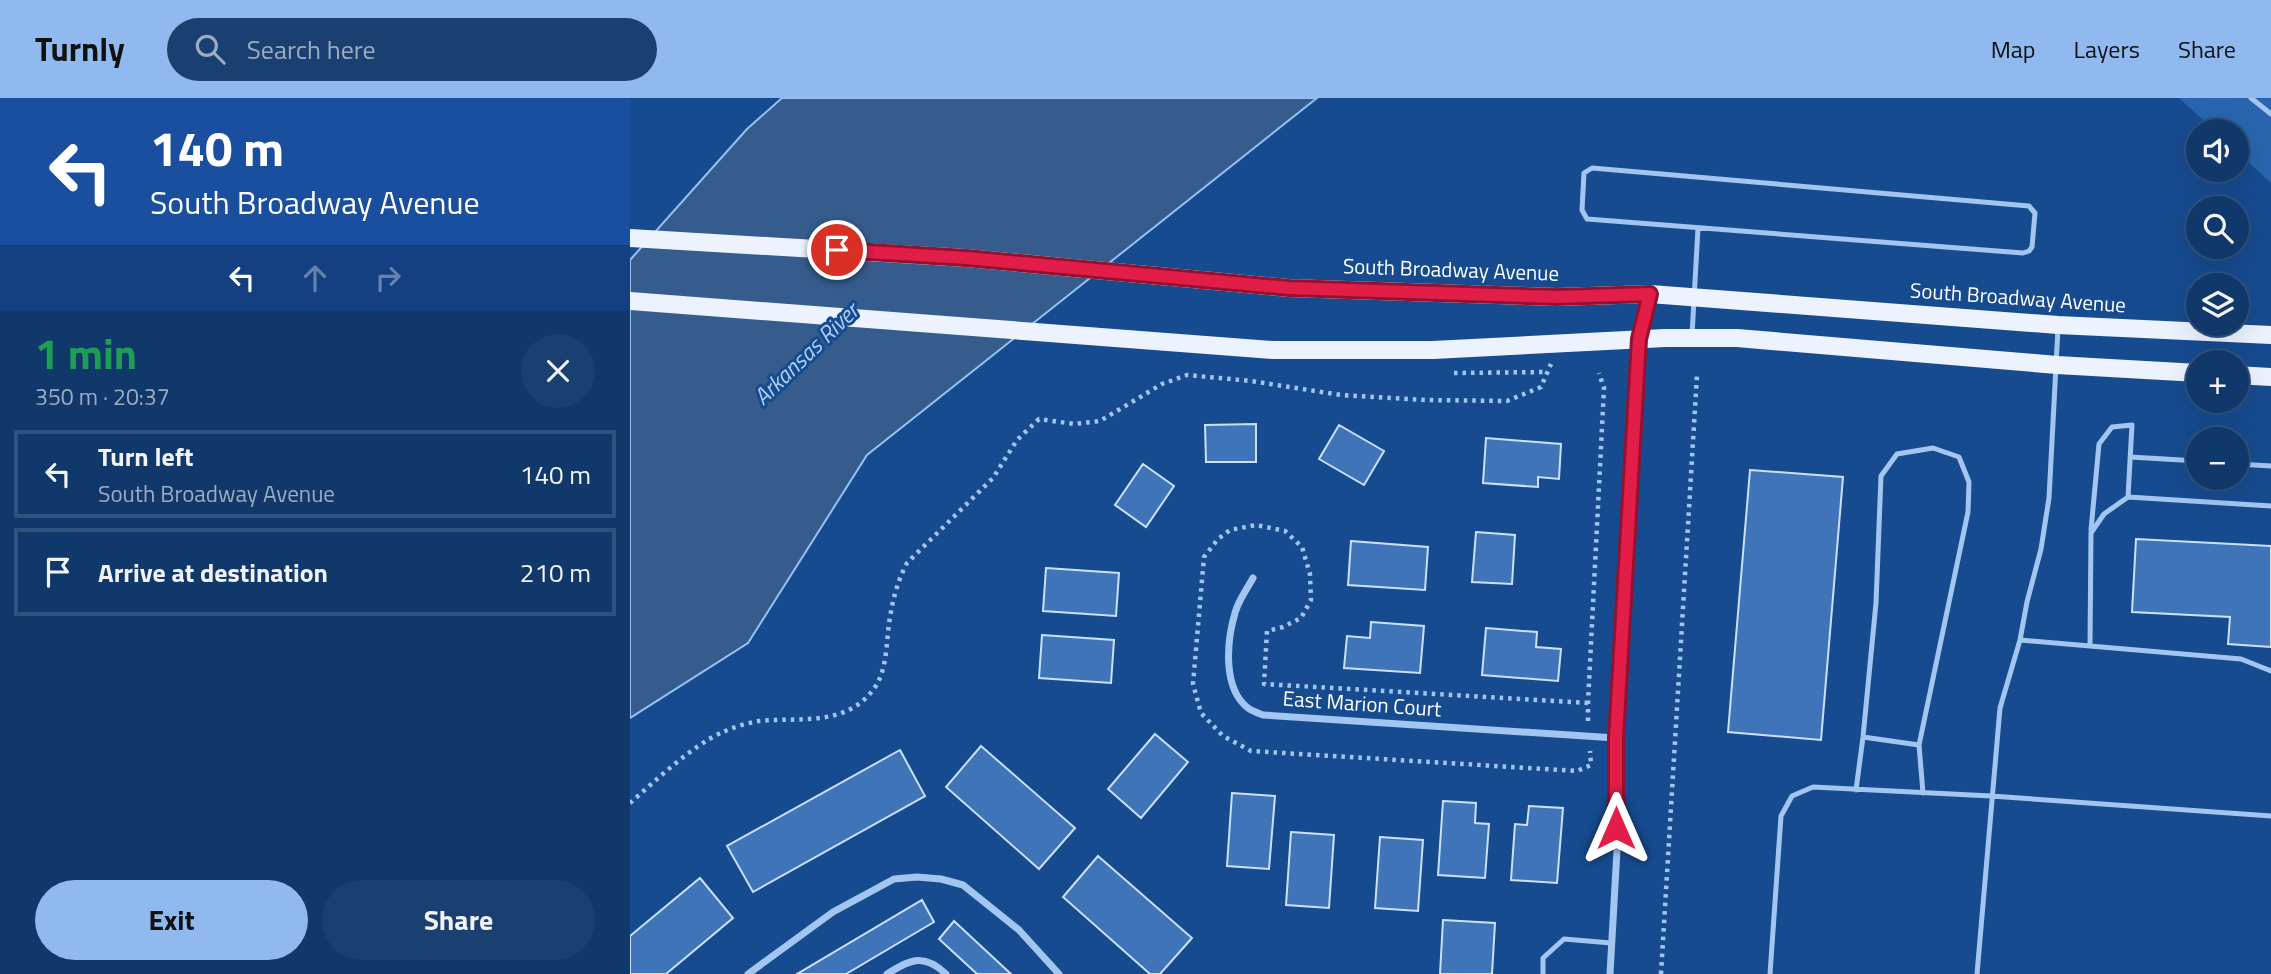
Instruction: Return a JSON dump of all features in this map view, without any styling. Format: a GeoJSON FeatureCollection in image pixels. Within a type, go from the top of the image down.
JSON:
{"type":"FeatureCollection","features":[{"type":"Feature","properties":{"kind":"main road","name":"South Broadway Avenue"},"geometry":{"type":"LineString","coordinates":[[630,238],[966,258],[1289,288],[1557,297],[1650,294],[2059,325],[2271,335]]}},
{"type":"Feature","properties":{"kind":"main road"},"geometry":{"type":"LineString","coordinates":[[630,301],[1273,350],[1433,350],[1639,339],[1737,338],[2057,365],[2186,372]]}},
{"type":"Feature","properties":{"kind":"main road"},"geometry":{"type":"LineString","coordinates":[[2249,376],[2271,377]]}},
{"type":"Feature","properties":{"kind":"street"},"geometry":{"type":"LineString","coordinates":[[1610,974],[1617,850],[1616,738],[1639,339],[1650,294]]}},
{"type":"Feature","properties":{"kind":"street","name":"East Marion Court"},"geometry":{"type":"LineString","coordinates":[[1253,578],[1235,611],[1230,643],[1231,681],[1236,694],[1248,708],[1263,715],[1616,738]]}},
{"type":"Feature","properties":{"kind":"street"},"geometry":{"type":"LineString","coordinates":[[748,974],[833,912],[894,879],[917,877],[941,879],[962,885],[1019,930],[1059,974]]}},
{"type":"Feature","properties":{"kind":"street"},"geometry":{"type":"LineString","coordinates":[[887,974],[913,961],[928,960],[946,974]]}},
{"type":"Feature","properties":{"kind":"lane"},"geometry":{"type":"LineString","coordinates":[[2251,98],[2271,114]]}},
{"type":"Feature","properties":{"kind":"lane"},"geometry":{"type":"LineString","coordinates":[[1592,168],[2015,204],[2029,206],[2035,213],[2032,247],[2023,253],[1698,228],[1587,219],[1582,210],[1584,173],[1592,168]]}},
{"type":"Feature","properties":{"kind":"lane"},"geometry":{"type":"LineString","coordinates":[[1692,338],[1698,228]]}},
{"type":"Feature","properties":{"kind":"lane"},"geometry":{"type":"LineString","coordinates":[[1977,974],[2000,708],[2020,640],[2041,549],[2049,498],[2059,325]]}},
{"type":"Feature","properties":{"kind":"lane"},"geometry":{"type":"LineString","coordinates":[[2091,646],[2091,533],[2099,444],[2112,427],[2132,425],[2128,497]]}},
{"type":"Feature","properties":{"kind":"lane"},"geometry":{"type":"LineString","coordinates":[[1856,790],[1876,603],[1881,477],[1897,454],[1933,447],[1959,457],[1969,482],[1969,502],[1947,620],[1919,745],[1923,793]]}},
{"type":"Feature","properties":{"kind":"lane"},"geometry":{"type":"LineString","coordinates":[[2130,457],[2186,460]]}},
{"type":"Feature","properties":{"kind":"lane"},"geometry":{"type":"LineString","coordinates":[[2249,465],[2271,466]]}},
{"type":"Feature","properties":{"kind":"lane"},"geometry":{"type":"LineString","coordinates":[[2091,533],[2104,513],[2128,497],[2271,506]]}},
{"type":"Feature","properties":{"kind":"lane"},"geometry":{"type":"LineString","coordinates":[[2020,640],[2241,659],[2271,671]]}},
{"type":"Feature","properties":{"kind":"lane"},"geometry":{"type":"LineString","coordinates":[[1863,737],[1919,745]]}},
{"type":"Feature","properties":{"kind":"lane"},"geometry":{"type":"LineString","coordinates":[[1770,974],[1781,816],[1792,796],[1813,787],[1991,796],[2271,816]]}},
{"type":"Feature","properties":{"kind":"lane"},"geometry":{"type":"LineString","coordinates":[[1543,974],[1543,958],[1564,939],[1611,943]]}},
{"type":"Feature","properties":{"kind":"path"},"geometry":{"type":"LineString","coordinates":[[630,803],[685,756],[721,733],[756,722],[812,720],[837,715],[856,706],[873,690],[881,673],[894,600],[899,579],[907,563],[993,478],[1017,440],[1039,419],[1074,424],[1100,421],[1162,384],[1187,375],[1251,381],[1340,395],[1507,401],[1541,387],[1548,372]]}},
{"type":"Feature","properties":{"kind":"path"},"geometry":{"type":"LineString","coordinates":[[1588,703],[1264,684],[1267,631],[1301,618],[1311,600],[1310,574],[1303,547],[1284,531],[1256,525],[1230,530],[1218,538],[1204,557],[1193,684],[1200,713],[1223,736],[1251,751],[1577,771],[1591,765],[1588,703],[1604,388],[1599,373]]}},
{"type":"Feature","properties":{"kind":"path"},"geometry":{"type":"LineString","coordinates":[[1661,974],[1697,375]]}},
{"type":"Feature","properties":{"kind":"shaded area"},"geometry":{"type":"Polygon","coordinates":[[[2179,98],[2271,98],[2271,183],[2249,162],[2249,119],[2202,119],[2179,98]]]}},
{"type":"Feature","properties":{"kind":"water","name":"Arkansas River"},"geometry":{"type":"Polygon","coordinates":[[[782,98],[1317,98],[867,455],[748,643],[630,718],[630,260],[747,129],[782,98]]]}},
{"type":"Feature","properties":{"kind":"building"},"geometry":{"type":"Polygon","coordinates":[[[1256,424],[1256,462],[1206,462],[1205,425],[1256,424]]]}},
{"type":"Feature","properties":{"kind":"building"},"geometry":{"type":"Polygon","coordinates":[[[1339,425],[1384,451],[1364,485],[1319,459],[1339,425]]]}},
{"type":"Feature","properties":{"kind":"building"},"geometry":{"type":"Polygon","coordinates":[[[1486,438],[1561,444],[1559,479],[1538,477],[1538,487],[1483,483],[1486,438]]]}},
{"type":"Feature","properties":{"kind":"building"},"geometry":{"type":"Polygon","coordinates":[[[1143,464],[1174,486],[1146,527],[1115,505],[1143,464]]]}},
{"type":"Feature","properties":{"kind":"building"},"geometry":{"type":"Polygon","coordinates":[[[1750,470],[1843,477],[1821,740],[1728,732],[1750,470]]]}},
{"type":"Feature","properties":{"kind":"building"},"geometry":{"type":"Polygon","coordinates":[[[1476,532],[1515,535],[1512,584],[1472,582],[1476,532]]]}},
{"type":"Feature","properties":{"kind":"building"},"geometry":{"type":"Polygon","coordinates":[[[2136,539],[2271,546],[2271,647],[2228,644],[2230,617],[2132,612],[2136,539]]]}},
{"type":"Feature","properties":{"kind":"building"},"geometry":{"type":"Polygon","coordinates":[[[1351,541],[1428,547],[1425,590],[1348,585],[1351,541]]]}},
{"type":"Feature","properties":{"kind":"building"},"geometry":{"type":"Polygon","coordinates":[[[1046,568],[1119,573],[1116,616],[1043,611],[1046,568]]]}},
{"type":"Feature","properties":{"kind":"building"},"geometry":{"type":"Polygon","coordinates":[[[1371,622],[1424,626],[1420,673],[1344,668],[1347,636],[1370,638],[1371,622]]]}},
{"type":"Feature","properties":{"kind":"building"},"geometry":{"type":"Polygon","coordinates":[[[1486,628],[1537,632],[1536,647],[1561,649],[1558,681],[1482,675],[1486,628]]]}},
{"type":"Feature","properties":{"kind":"building"},"geometry":{"type":"Polygon","coordinates":[[[1042,635],[1114,640],[1111,683],[1039,678],[1042,635]]]}},
{"type":"Feature","properties":{"kind":"building"},"geometry":{"type":"Polygon","coordinates":[[[1155,734],[1188,762],[1141,818],[1108,789],[1155,734]]]}},
{"type":"Feature","properties":{"kind":"building"},"geometry":{"type":"Polygon","coordinates":[[[981,746],[1075,828],[1039,869],[946,787],[981,746]]]}},
{"type":"Feature","properties":{"kind":"building"},"geometry":{"type":"Polygon","coordinates":[[[900,750],[925,796],[753,892],[727,846],[900,750]]]}},
{"type":"Feature","properties":{"kind":"building"},"geometry":{"type":"Polygon","coordinates":[[[1232,793],[1275,796],[1269,869],[1227,866],[1232,793]]]}},
{"type":"Feature","properties":{"kind":"building"},"geometry":{"type":"Polygon","coordinates":[[[1443,801],[1476,803],[1475,823],[1489,824],[1485,878],[1438,875],[1443,801]]]}},
{"type":"Feature","properties":{"kind":"building"},"geometry":{"type":"Polygon","coordinates":[[[1529,806],[1563,808],[1557,883],[1511,880],[1515,824],[1527,825],[1529,806]]]}},
{"type":"Feature","properties":{"kind":"building"},"geometry":{"type":"Polygon","coordinates":[[[1291,832],[1334,835],[1329,908],[1286,905],[1291,832]]]}},
{"type":"Feature","properties":{"kind":"building"},"geometry":{"type":"Polygon","coordinates":[[[1380,837],[1423,840],[1418,911],[1375,908],[1380,837]]]}},
{"type":"Feature","properties":{"kind":"building"},"geometry":{"type":"Polygon","coordinates":[[[1098,856],[1192,938],[1160,974],[1150,974],[1063,897],[1098,856]]]}},
{"type":"Feature","properties":{"kind":"building"},"geometry":{"type":"Polygon","coordinates":[[[700,878],[733,918],[666,974],[630,974],[630,936],[700,878]]]}},
{"type":"Feature","properties":{"kind":"building"},"geometry":{"type":"Polygon","coordinates":[[[922,900],[934,922],[846,974],[797,974],[922,900]]]}},
{"type":"Feature","properties":{"kind":"building"},"geometry":{"type":"Polygon","coordinates":[[[1443,920],[1495,923],[1492,974],[1440,974],[1443,920]]]}},
{"type":"Feature","properties":{"kind":"building"},"geometry":{"type":"Polygon","coordinates":[[[954,921],[1011,974],[977,974],[939,939],[954,921]]]}},
{"type":"Feature","properties":{"kind":"route"},"geometry":{"type":"LineString","coordinates":[[837,250],[966,258],[1289,288],[1557,297],[1650,294],[1639,339],[1616,738],[1616,828]]}}]}
